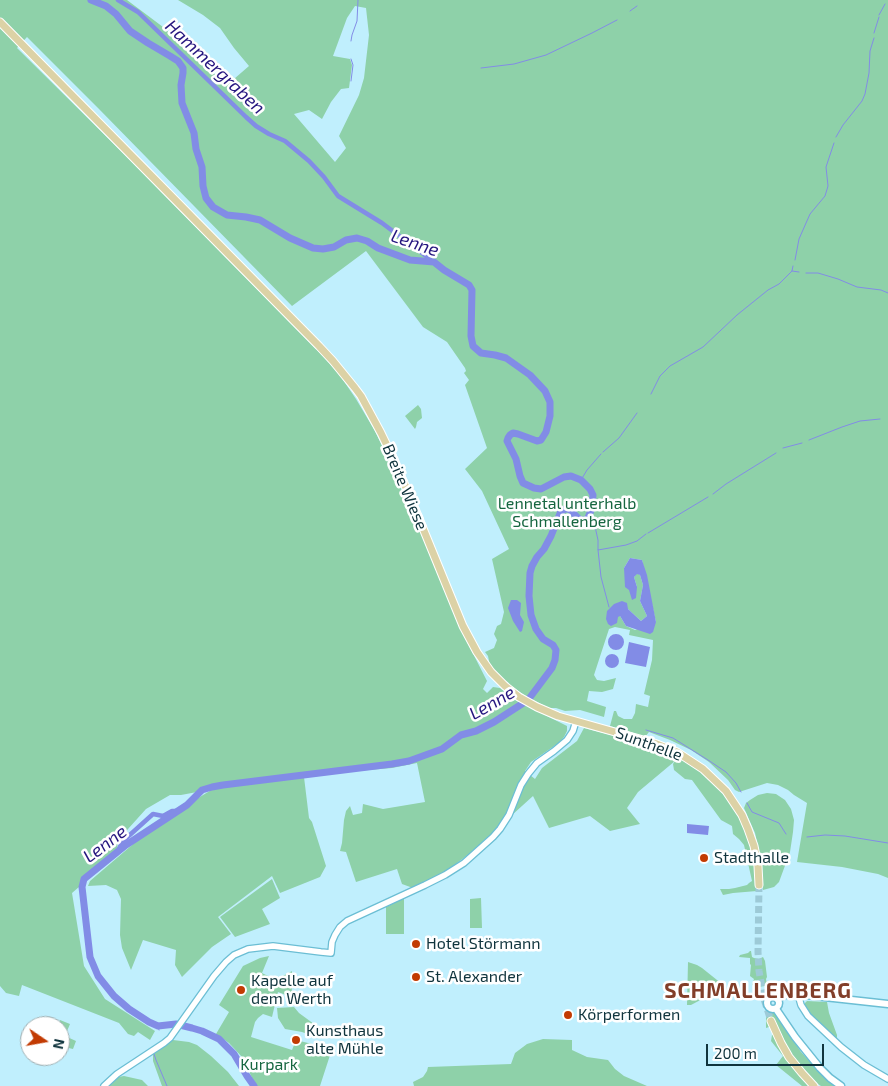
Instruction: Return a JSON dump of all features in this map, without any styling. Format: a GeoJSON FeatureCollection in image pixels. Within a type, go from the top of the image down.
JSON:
{"type":"FeatureCollection","features":[{"type":"Feature","properties":{"kind":"main road","name":"Breite Wiese"},"geometry":{"type":"LineString","coordinates":[[0,22],[286,312],[333,361],[361,396],[401,476],[463,626],[478,654],[505,686],[519,697],[548,712]]}},
{"type":"Feature","properties":{"kind":"main road","name":"Sunthelle"},"geometry":{"type":"LineString","coordinates":[[548,712],[647,741],[677,752],[696,763],[719,784],[735,803],[754,846],[759,885]]}},
{"type":"Feature","properties":{"kind":"main road"},"geometry":{"type":"LineString","coordinates":[[777,999],[782,995],[799,994],[888,1004]]}},
{"type":"Feature","properties":{"kind":"main road"},"geometry":{"type":"LineString","coordinates":[[776,1009],[772,1010],[766,1003],[772,997],[777,999]]}},
{"type":"Feature","properties":{"kind":"main road"},"geometry":{"type":"LineString","coordinates":[[776,1009],[779,1004],[777,999]]}},
{"type":"Feature","properties":{"kind":"main road"},"geometry":{"type":"LineString","coordinates":[[776,1009],[795,1037],[820,1068],[841,1086]]}},
{"type":"Feature","properties":{"kind":"main road"},"geometry":{"type":"LineString","coordinates":[[771,1021],[789,1057],[814,1086]]}},
{"type":"Feature","properties":{"kind":"street"},"geometry":{"type":"LineString","coordinates":[[104,1086],[116,1074],[153,1050],[173,1034],[219,970],[237,953],[248,949],[273,946],[332,952],[332,944],[338,929],[347,921],[445,876],[464,862],[493,837],[508,818],[521,785],[528,774],[537,763],[567,740],[573,731],[576,721]]}},
{"type":"Feature","properties":{"kind":"street"},"geometry":{"type":"LineString","coordinates":[[799,994],[801,1005],[808,1016],[841,1047],[864,1065],[888,1079]]}},
{"type":"Feature","properties":{"kind":"green space","name":"Lennetal unterhalb Schmallenberg"},"geometry":{"type":"Polygon","coordinates":[[[0,0],[127,0],[163,27],[227,85],[249,66],[220,28],[178,0],[888,0],[888,878],[878,874],[842,867],[797,862],[807,803],[778,785],[767,783],[739,792],[709,762],[691,750],[649,732],[645,737],[610,726],[614,711],[624,719],[632,719],[636,704],[648,707],[650,696],[644,694],[652,660],[653,640],[629,635],[630,630],[615,627],[609,629],[594,675],[597,680],[604,681],[616,678],[613,689],[602,692],[589,691],[587,701],[606,707],[604,717],[580,710],[565,711],[549,708],[527,697],[508,682],[503,681],[490,666],[485,652],[494,648],[497,640],[494,634],[497,626],[501,624],[504,612],[492,559],[509,549],[482,491],[465,469],[487,448],[465,385],[469,380],[464,373],[466,371],[465,368],[447,342],[423,327],[366,251],[292,306],[27,37],[17,48],[125,155],[339,374],[375,431],[400,484],[402,494],[412,517],[417,522],[461,630],[487,681],[483,689],[487,693],[493,687],[500,688],[515,700],[567,726],[567,731],[560,742],[531,762],[525,771],[535,779],[542,768],[577,741],[584,728],[657,747],[679,757],[711,780],[730,802],[750,838],[757,891],[723,895],[720,889],[747,885],[752,881],[744,845],[733,834],[732,826],[721,820],[692,780],[685,779],[674,770],[673,764],[675,761],[638,792],[627,808],[640,824],[610,831],[590,816],[549,828],[533,796],[469,854],[445,872],[413,888],[402,884],[397,869],[356,882],[346,852],[340,851],[346,811],[350,806],[353,815],[362,813],[363,804],[383,809],[425,802],[417,763],[392,768],[304,777],[309,818],[326,866],[320,877],[280,893],[272,876],[218,917],[231,934],[212,947],[182,977],[175,965],[176,950],[143,940],[131,970],[122,948],[120,935],[121,899],[117,890],[106,885],[88,886],[90,881],[160,821],[213,789],[181,795],[170,795],[146,809],[119,839],[115,856],[72,893],[84,966],[105,999],[155,1031],[150,1040],[138,1032],[134,1036],[128,1034],[119,1023],[22,985],[19,996],[6,993],[0,986],[0,0]],[[355,6],[347,18],[333,56],[350,59],[352,65],[349,88],[341,89],[322,119],[309,110],[294,114],[335,162],[346,148],[339,136],[359,95],[364,78],[369,35],[366,8],[355,6]],[[630,558],[624,568],[637,587],[634,577],[637,573],[640,575],[643,585],[640,601],[647,616],[641,621],[628,609],[618,616],[620,616],[626,626],[635,630],[656,622],[642,560],[630,558]]]}},
{"type":"Feature","properties":{"kind":"green space"},"geometry":{"type":"Polygon","coordinates":[[[418,405],[421,409],[422,418],[417,422],[415,429],[405,416],[418,405]]]}},
{"type":"Feature","properties":{"kind":"green space"},"geometry":{"type":"Polygon","coordinates":[[[776,794],[785,800],[791,809],[794,820],[790,852],[779,882],[774,887],[763,890],[760,855],[755,833],[744,808],[750,800],[758,795],[776,794]]]}},
{"type":"Feature","properties":{"kind":"green space"},"geometry":{"type":"Polygon","coordinates":[[[272,879],[280,898],[262,909],[270,924],[235,937],[220,917],[272,879]]]}},
{"type":"Feature","properties":{"kind":"green space"},"geometry":{"type":"Polygon","coordinates":[[[404,898],[404,934],[386,934],[386,907],[404,898]]]}},
{"type":"Feature","properties":{"kind":"green space"},"geometry":{"type":"Polygon","coordinates":[[[481,898],[482,928],[470,928],[470,899],[481,898]]]}},
{"type":"Feature","properties":{"kind":"green space"},"geometry":{"type":"Polygon","coordinates":[[[750,951],[752,957],[759,959],[763,957],[765,961],[767,985],[765,986],[758,987],[752,985],[754,979],[750,976],[750,958],[739,957],[750,951]]]}},
{"type":"Feature","properties":{"kind":"green space","name":"Kurpark"},"geometry":{"type":"Polygon","coordinates":[[[269,956],[262,973],[272,978],[281,977],[292,971],[291,997],[278,992],[272,1017],[263,1014],[258,1018],[251,1037],[292,1050],[296,1040],[332,1049],[320,1086],[256,1086],[242,1057],[229,1043],[216,1034],[229,1012],[219,1005],[243,966],[269,956]]]}},
{"type":"Feature","properties":{"kind":"green space"},"geometry":{"type":"Polygon","coordinates":[[[688,962],[702,968],[722,984],[723,987],[691,1005],[687,1005],[688,962]]]}},
{"type":"Feature","properties":{"kind":"green space"},"geometry":{"type":"Polygon","coordinates":[[[807,1001],[827,1002],[837,1039],[809,1014],[805,1005],[807,1001]]]}},
{"type":"Feature","properties":{"kind":"green space"},"geometry":{"type":"Polygon","coordinates":[[[294,1007],[299,1013],[322,1028],[318,1038],[302,1032],[285,1029],[278,1018],[277,1008],[294,1007]]]}},
{"type":"Feature","properties":{"kind":"green space"},"geometry":{"type":"Polygon","coordinates":[[[769,1012],[774,1013],[778,1017],[801,1052],[837,1086],[821,1086],[809,1078],[788,1051],[773,1020],[767,1022],[769,1027],[766,1028],[766,1018],[769,1012]]]}},
{"type":"Feature","properties":{"kind":"green space"},"geometry":{"type":"Polygon","coordinates":[[[774,1034],[810,1086],[802,1086],[776,1065],[783,1056],[771,1041],[774,1034]]]}},
{"type":"Feature","properties":{"kind":"green space"},"geometry":{"type":"Polygon","coordinates":[[[70,1038],[76,1041],[73,1049],[70,1048],[70,1038]]]}},
{"type":"Feature","properties":{"kind":"green space"},"geometry":{"type":"Polygon","coordinates":[[[543,1039],[572,1040],[572,1050],[587,1057],[608,1060],[624,1076],[647,1086],[414,1086],[413,1082],[423,1077],[428,1067],[511,1064],[515,1053],[527,1044],[543,1039]]]}},
{"type":"Feature","properties":{"kind":"green space","name":"Kurpark"},"geometry":{"type":"Polygon","coordinates":[[[173,1040],[197,1045],[228,1072],[239,1086],[162,1086],[153,1061],[153,1054],[173,1040]]]}},
{"type":"Feature","properties":{"kind":"green space"},"geometry":{"type":"Polygon","coordinates":[[[124,1076],[142,1080],[148,1086],[108,1086],[118,1077],[124,1076]]]}},
{"type":"Feature","properties":{"kind":"water"},"geometry":{"type":"Polygon","coordinates":[[[630,558],[642,560],[647,575],[656,622],[653,632],[650,634],[626,626],[620,616],[617,623],[611,626],[606,619],[607,611],[614,604],[622,601],[627,603],[628,609],[641,621],[647,616],[640,601],[643,585],[640,575],[637,574],[634,577],[637,587],[636,598],[632,600],[629,590],[625,587],[624,568],[630,558]]]}},
{"type":"Feature","properties":{"kind":"water"},"geometry":{"type":"Polygon","coordinates":[[[511,600],[517,600],[521,603],[520,615],[524,622],[520,632],[508,608],[511,600]]]}},
{"type":"Feature","properties":{"kind":"water"},"geometry":{"type":"Polygon","coordinates":[[[616,634],[622,636],[624,642],[622,648],[616,650],[610,648],[608,642],[610,636],[616,634]]]}},
{"type":"Feature","properties":{"kind":"water"},"geometry":{"type":"Polygon","coordinates":[[[629,642],[650,647],[646,667],[625,663],[629,642]]]}},
{"type":"Feature","properties":{"kind":"water"},"geometry":{"type":"Polygon","coordinates":[[[609,654],[615,654],[619,661],[615,668],[609,668],[605,664],[605,658],[609,654]]]}},
{"type":"Feature","properties":{"kind":"water"},"geometry":{"type":"Polygon","coordinates":[[[687,824],[709,826],[708,835],[687,833],[687,824]]]}},
{"type":"Feature","properties":{"kind":"waterway","name":"Lenne"},"geometry":{"type":"LineString","coordinates":[[91,0],[106,6],[116,14],[130,31],[178,61],[183,68],[181,85],[182,103],[194,133],[196,149],[202,167],[206,198],[213,207],[227,215],[260,220],[290,238],[313,248],[334,247],[346,240],[357,238],[367,241],[378,248],[410,260],[434,262],[469,285],[472,290],[471,336],[473,346],[481,353],[506,358],[530,375],[545,391],[550,402],[550,416],[546,432],[541,440],[537,441],[513,433],[508,438],[507,441],[516,459],[523,483],[541,489],[564,477],[571,476],[581,480],[593,495],[592,508],[587,520],[580,520],[569,509],[561,511],[551,536],[532,566],[529,596],[531,615],[536,629],[543,639],[553,645],[556,650],[552,668],[528,700],[494,722],[476,731],[461,735],[442,749],[409,761],[223,785],[202,790],[187,805],[126,845],[84,879],[82,887],[90,957],[98,976],[114,996],[129,1009],[158,1026],[176,1024],[202,1031],[219,1039],[234,1054],[254,1086]]}},
{"type":"Feature","properties":{"kind":"waterway","name":"Hammergraben"},"geometry":{"type":"LineString","coordinates":[[118,0],[138,12],[256,126],[285,141],[309,161],[338,196],[382,223],[434,262]]}},
{"type":"Feature","properties":{"kind":"waterway"},"geometry":{"type":"LineString","coordinates":[[351,41],[357,21],[358,0]]}},
{"type":"Feature","properties":{"kind":"waterway"},"geometry":{"type":"LineString","coordinates":[[879,15],[885,4]]}},
{"type":"Feature","properties":{"kind":"waterway"},"geometry":{"type":"LineString","coordinates":[[630,11],[637,6]]}},
{"type":"Feature","properties":{"kind":"waterway"},"geometry":{"type":"LineString","coordinates":[[874,33],[879,17]]}},
{"type":"Feature","properties":{"kind":"waterway"},"geometry":{"type":"LineString","coordinates":[[481,68],[514,64],[546,55],[617,20]]}},
{"type":"Feature","properties":{"kind":"waterway"},"geometry":{"type":"LineString","coordinates":[[836,137],[865,94],[869,73],[870,51],[874,38]]}},
{"type":"Feature","properties":{"kind":"waterway"},"geometry":{"type":"LineString","coordinates":[[351,59],[353,65],[351,81]]}},
{"type":"Feature","properties":{"kind":"waterway"},"geometry":{"type":"LineString","coordinates":[[795,260],[799,239],[810,214],[825,196],[828,186],[826,167],[834,143]]}},
{"type":"Feature","properties":{"kind":"waterway"},"geometry":{"type":"LineString","coordinates":[[651,394],[660,376],[670,366],[703,347],[737,315],[768,290],[779,284],[792,271],[793,266]]}},
{"type":"Feature","properties":{"kind":"waterway"},"geometry":{"type":"LineString","coordinates":[[792,271],[799,272]]}},
{"type":"Feature","properties":{"kind":"waterway"},"geometry":{"type":"LineString","coordinates":[[806,273],[818,273],[857,287],[881,290],[888,293]]}},
{"type":"Feature","properties":{"kind":"waterway"},"geometry":{"type":"LineString","coordinates":[[603,452],[619,438],[637,413]]}},
{"type":"Feature","properties":{"kind":"waterway"},"geometry":{"type":"LineString","coordinates":[[809,440],[860,421],[880,419]]}},
{"type":"Feature","properties":{"kind":"waterway"},"geometry":{"type":"LineString","coordinates":[[783,448],[802,443]]}},
{"type":"Feature","properties":{"kind":"waterway"},"geometry":{"type":"LineString","coordinates":[[713,494],[776,453]]}},
{"type":"Feature","properties":{"kind":"waterway"},"geometry":{"type":"LineString","coordinates":[[581,480],[601,454]]}},
{"type":"Feature","properties":{"kind":"waterway"},"geometry":{"type":"LineString","coordinates":[[648,533],[708,497]]}},
{"type":"Feature","properties":{"kind":"waterway"},"geometry":{"type":"LineString","coordinates":[[590,514],[594,522],[598,550],[626,545],[637,541],[646,534]]}},
{"type":"Feature","properties":{"kind":"waterway"},"geometry":{"type":"LineString","coordinates":[[598,550],[601,577],[609,607]]}},
{"type":"Feature","properties":{"kind":"waterway"},"geometry":{"type":"LineString","coordinates":[[646,730],[673,738],[708,760],[726,772],[741,792]]}},
{"type":"Feature","properties":{"kind":"waterway"},"geometry":{"type":"LineString","coordinates":[[747,803],[752,812],[779,823],[786,834]]}},
{"type":"Feature","properties":{"kind":"waterway"},"geometry":{"type":"LineString","coordinates":[[118,851],[122,842],[153,814],[163,816],[172,811],[177,811]]}},
{"type":"Feature","properties":{"kind":"waterway"},"geometry":{"type":"LineString","coordinates":[[807,837],[825,835],[845,836],[888,843]]}},
{"type":"Feature","properties":{"kind":"waterway","name":"Lenne"},"geometry":{"type":"LineString","coordinates":[[158,1026],[159,1030]]}},
{"type":"Feature","properties":{"kind":"waterway"},"geometry":{"type":"LineString","coordinates":[[154,1054],[167,1086]]}},
{"type":"Feature","properties":{"kind":"tunnel"},"geometry":{"type":"LineString","coordinates":[[759,885],[759,971],[764,999],[771,1021]]}},
{"type":"Feature","properties":{"kind":"place","name":"Stadthalle"},"geometry":{"type":"Point","coordinates":[704,858]}},
{"type":"Feature","properties":{"kind":"place","name":"Hotel Störmann"},"geometry":{"type":"Point","coordinates":[416,944]}},
{"type":"Feature","properties":{"kind":"place","name":"St. Alexander"},"geometry":{"type":"Point","coordinates":[416,977]}},
{"type":"Feature","properties":{"kind":"place","name":"Kapelle auf dem Werth"},"geometry":{"type":"Point","coordinates":[241,990]}},
{"type":"Feature","properties":{"kind":"place","name":"Körperformen"},"geometry":{"type":"Point","coordinates":[568,1015]}},
{"type":"Feature","properties":{"kind":"place","name":"Kunsthaus alte Mühle"},"geometry":{"type":"Point","coordinates":[296,1040]}},
{"type":"Feature","properties":{"kind":"district","name":"SCHMALLENBERG"},"geometry":{"type":"Point","coordinates":[758,991]}}]}
